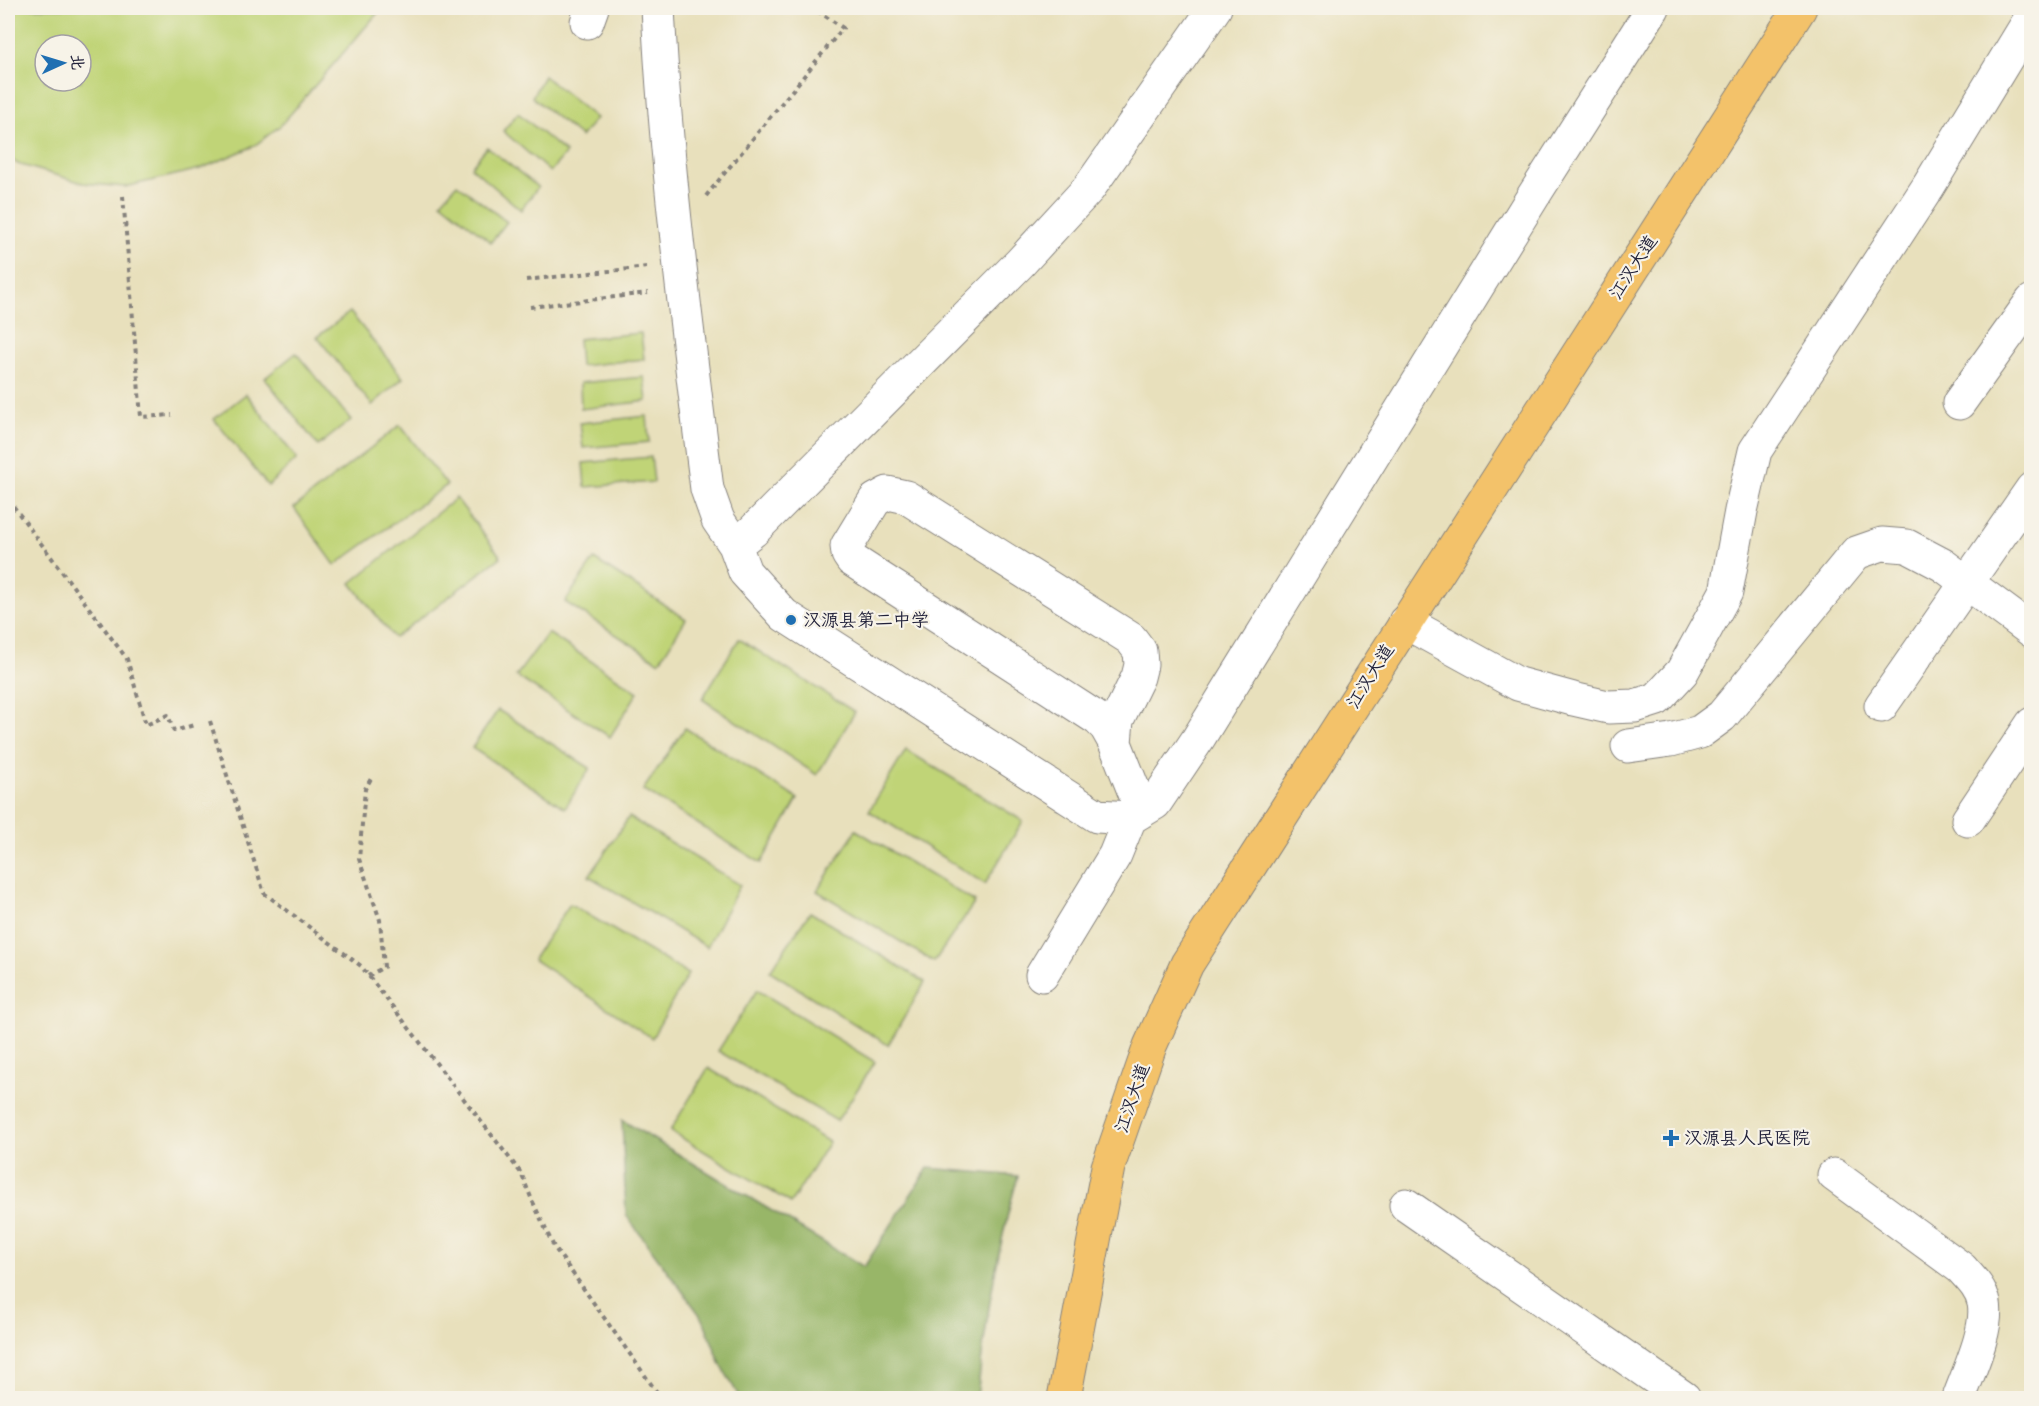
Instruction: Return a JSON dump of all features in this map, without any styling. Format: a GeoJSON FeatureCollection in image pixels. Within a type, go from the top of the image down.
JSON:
{"type":"FeatureCollection","features":[{"type":"Feature","properties":{"kind":"main road","name":"江汉大道"},"geometry":{"type":"LineString","coordinates":[[1064,1398],[1108,1167],[1150,1046],[1187,964],[1800,8]]}},
{"type":"Feature","properties":{"kind":"street"},"geometry":{"type":"LineString","coordinates":[[658,8],[661,72],[678,257],[707,489],[718,520],[735,545],[745,572],[784,615],[1097,816],[1136,815]]}},
{"type":"Feature","properties":{"kind":"street"},"geometry":{"type":"LineString","coordinates":[[735,545],[753,531],[1020,263],[1089,188],[1215,8]]}},
{"type":"Feature","properties":{"kind":"street"},"geometry":{"type":"LineString","coordinates":[[1042,975],[1115,855],[1136,815],[1155,803],[1198,739],[1528,205],[1653,8]]}},
{"type":"Feature","properties":{"kind":"street"},"geometry":{"type":"LineString","coordinates":[[1405,622],[1518,684],[1608,707],[1635,706],[1657,699],[1682,672],[1726,592],[1755,451],[1928,187],[2031,16]]}},
{"type":"Feature","properties":{"kind":"street"},"geometry":{"type":"LineString","coordinates":[[1959,403],[2031,301]]}},
{"type":"Feature","properties":{"kind":"street"},"geometry":{"type":"LineString","coordinates":[[1881,706],[2031,489]]}},
{"type":"Feature","properties":{"kind":"street"},"geometry":{"type":"LineString","coordinates":[[1115,743],[1117,720],[1138,677],[1141,665],[1140,651],[1131,639],[906,497],[888,493],[875,500],[847,546],[852,560],[1098,719],[1106,727],[1115,743],[1136,815]]}},
{"type":"Feature","properties":{"kind":"street"},"geometry":{"type":"LineString","coordinates":[[1628,746],[1671,740],[1700,732],[1722,716],[1856,553],[1882,544],[1907,546],[1942,565],[2031,631]]}},
{"type":"Feature","properties":{"kind":"street"},"geometry":{"type":"LineString","coordinates":[[1968,820],[2031,724]]}},
{"type":"Feature","properties":{"kind":"street"},"geometry":{"type":"LineString","coordinates":[[1834,1175],[1961,1268],[1976,1284],[1984,1302],[1984,1326],[1959,1398]]}},
{"type":"Feature","properties":{"kind":"street"},"geometry":{"type":"LineString","coordinates":[[1406,1205],[1684,1398]]}},
{"type":"Feature","properties":{"kind":"path"},"geometry":{"type":"LineString","coordinates":[[703,199],[843,28],[813,8]]}},
{"type":"Feature","properties":{"kind":"path"},"geometry":{"type":"LineString","coordinates":[[123,196],[141,417],[172,414]]}},
{"type":"Feature","properties":{"kind":"path"},"geometry":{"type":"LineString","coordinates":[[526,280],[652,267]]}},
{"type":"Feature","properties":{"kind":"path"},"geometry":{"type":"LineString","coordinates":[[530,307],[656,292]]}},
{"type":"Feature","properties":{"kind":"path"},"geometry":{"type":"LineString","coordinates":[[8,499],[127,659],[146,725],[168,716],[174,731],[194,725]]}},
{"type":"Feature","properties":{"kind":"path"},"geometry":{"type":"LineString","coordinates":[[210,722],[264,893],[361,966],[522,1173],[554,1247],[661,1398]]}},
{"type":"Feature","properties":{"kind":"path"},"geometry":{"type":"LineString","coordinates":[[368,976],[384,967],[380,920],[359,859],[365,789],[372,777]]}},
{"type":"Feature","properties":{"kind":"green space"},"geometry":{"type":"Polygon","coordinates":[[[8,8],[382,8],[281,125],[254,146],[200,169],[125,187],[83,183],[18,164],[8,157],[8,8]]]}},
{"type":"Feature","properties":{"kind":"green space"},"geometry":{"type":"Polygon","coordinates":[[[544,76],[596,118],[581,137],[532,97],[544,76]]]}},
{"type":"Feature","properties":{"kind":"green space"},"geometry":{"type":"Polygon","coordinates":[[[518,113],[566,153],[550,172],[503,131],[518,113]]]}},
{"type":"Feature","properties":{"kind":"green space"},"geometry":{"type":"Polygon","coordinates":[[[487,147],[538,187],[521,210],[471,167],[487,147]]]}},
{"type":"Feature","properties":{"kind":"green space"},"geometry":{"type":"Polygon","coordinates":[[[457,184],[507,222],[491,242],[441,202],[457,184]]]}},
{"type":"Feature","properties":{"kind":"green space"},"geometry":{"type":"Polygon","coordinates":[[[350,312],[403,378],[372,405],[317,337],[350,312]]]}},
{"type":"Feature","properties":{"kind":"green space"},"geometry":{"type":"Polygon","coordinates":[[[641,333],[644,359],[580,366],[578,339],[641,333]]]}},
{"type":"Feature","properties":{"kind":"green space"},"geometry":{"type":"Polygon","coordinates":[[[296,353],[351,420],[318,446],[265,378],[296,353]]]}},
{"type":"Feature","properties":{"kind":"green space"},"geometry":{"type":"Polygon","coordinates":[[[644,377],[647,401],[581,409],[580,383],[644,377]]]}},
{"type":"Feature","properties":{"kind":"green space"},"geometry":{"type":"Polygon","coordinates":[[[246,394],[297,459],[268,486],[214,419],[246,394]]]}},
{"type":"Feature","properties":{"kind":"green space"},"geometry":{"type":"Polygon","coordinates":[[[647,416],[649,442],[583,448],[580,423],[647,416]]]}},
{"type":"Feature","properties":{"kind":"green space"},"geometry":{"type":"Polygon","coordinates":[[[400,425],[447,485],[335,565],[294,508],[400,425]]]}},
{"type":"Feature","properties":{"kind":"green space"},"geometry":{"type":"Polygon","coordinates":[[[651,457],[654,482],[585,487],[583,463],[651,457]]]}},
{"type":"Feature","properties":{"kind":"green space"},"geometry":{"type":"Polygon","coordinates":[[[456,498],[501,557],[394,638],[351,583],[456,498]]]}},
{"type":"Feature","properties":{"kind":"green space"},"geometry":{"type":"Polygon","coordinates":[[[594,559],[686,619],[659,662],[565,602],[594,559]]]}},
{"type":"Feature","properties":{"kind":"green space"},"geometry":{"type":"Polygon","coordinates":[[[548,633],[638,692],[610,737],[516,676],[548,633]]]}},
{"type":"Feature","properties":{"kind":"green space"},"geometry":{"type":"Polygon","coordinates":[[[739,639],[855,712],[817,775],[702,699],[739,639]]]}},
{"type":"Feature","properties":{"kind":"green space"},"geometry":{"type":"Polygon","coordinates":[[[498,710],[590,768],[565,808],[472,748],[498,710]]]}},
{"type":"Feature","properties":{"kind":"green space"},"geometry":{"type":"Polygon","coordinates":[[[685,728],[798,799],[761,863],[643,790],[685,728]]]}},
{"type":"Feature","properties":{"kind":"green space"},"geometry":{"type":"Polygon","coordinates":[[[906,750],[1023,821],[985,884],[869,811],[906,750]]]}},
{"type":"Feature","properties":{"kind":"green space"},"geometry":{"type":"Polygon","coordinates":[[[629,817],[740,885],[707,947],[589,876],[629,817]]]}},
{"type":"Feature","properties":{"kind":"green space"},"geometry":{"type":"Polygon","coordinates":[[[856,830],[975,902],[934,962],[817,891],[856,830]]]}},
{"type":"Feature","properties":{"kind":"green space"},"geometry":{"type":"Polygon","coordinates":[[[570,904],[688,974],[652,1038],[533,959],[570,904]]]}},
{"type":"Feature","properties":{"kind":"green space"},"geometry":{"type":"Polygon","coordinates":[[[810,912],[925,982],[888,1045],[770,971],[810,912]]]}},
{"type":"Feature","properties":{"kind":"green space"},"geometry":{"type":"Polygon","coordinates":[[[757,990],[875,1062],[837,1121],[718,1051],[757,990]]]}},
{"type":"Feature","properties":{"kind":"green space"},"geometry":{"type":"Polygon","coordinates":[[[708,1068],[829,1142],[791,1203],[670,1131],[708,1068]]]}},
{"type":"Feature","properties":{"kind":"green space"},"geometry":{"type":"Polygon","coordinates":[[[622,1120],[864,1267],[928,1168],[1018,1176],[993,1286],[977,1398],[740,1398],[721,1365],[703,1319],[626,1215],[622,1120]]]}},
{"type":"Feature","properties":{"kind":"place","name":"汉源县第二中学"},"geometry":{"type":"Point","coordinates":[791,620]}},
{"type":"Feature","properties":{"kind":"place","name":"汉源县人民医院"},"geometry":{"type":"Point","coordinates":[1671,1138]}}]}
